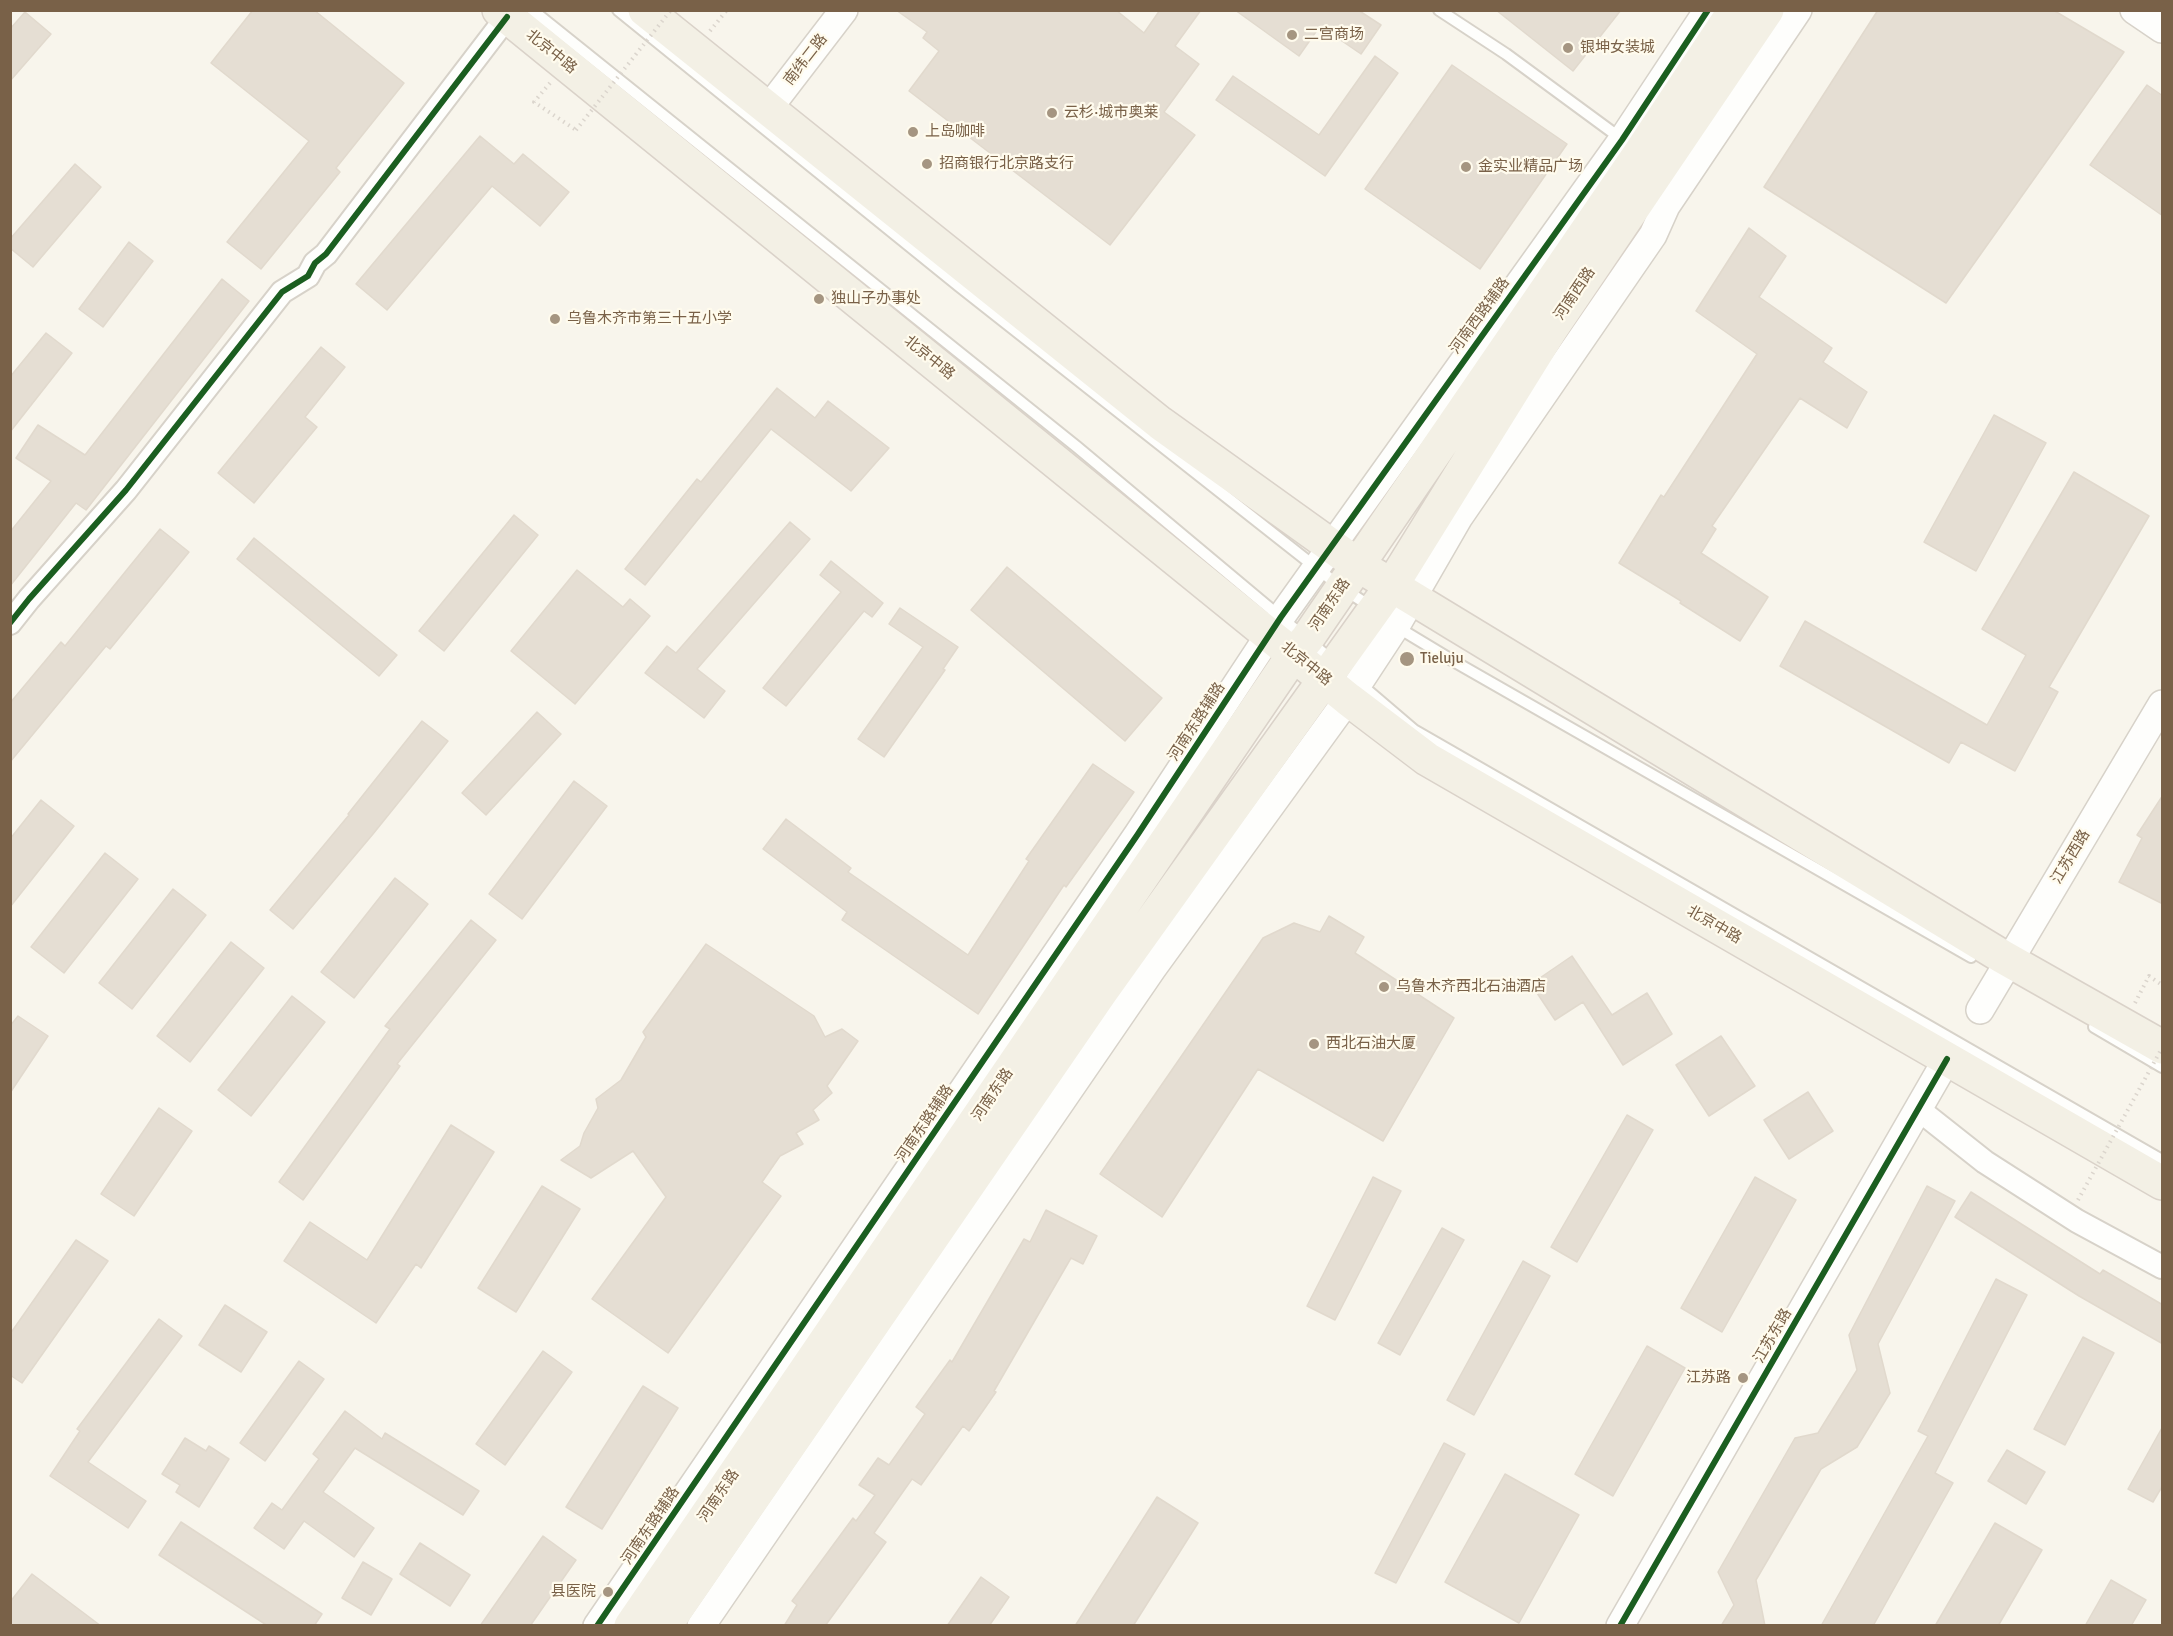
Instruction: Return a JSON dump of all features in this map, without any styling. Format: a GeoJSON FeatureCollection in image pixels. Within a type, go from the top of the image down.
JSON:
{"type":"FeatureCollection","features":[{"type":"Feature","properties":{"kind":"main road"},"geometry":{"type":"LineString","coordinates":[[645,10],[1391,609],[1999,969],[2163,1048]]}},
{"type":"Feature","properties":{"kind":"main road","name":"河南西路"},"geometry":{"type":"LineString","coordinates":[[1350,576],[1631,146],[1735,10]]}},
{"type":"Feature","properties":{"kind":"main road","name":"河南西路"},"geometry":{"type":"LineString","coordinates":[[1391,609],[1551,329],[1767,10]]}},
{"type":"Feature","properties":{"kind":"main road","name":"北京中路"},"geometry":{"type":"LineString","coordinates":[[512,13],[1344,679],[1427,759],[2163,1183]]}},
{"type":"Feature","properties":{"kind":"main road","name":"河南东路"},"geometry":{"type":"LineString","coordinates":[[631,1626],[1288,636],[1350,576]]}},
{"type":"Feature","properties":{"kind":"main road","name":"河南东路"},"geometry":{"type":"LineString","coordinates":[[665,1626],[1101,992],[1344,679],[1391,609]]}},
{"type":"Feature","properties":{"kind":"street","name":"南纬二路"},"geometry":{"type":"LineString","coordinates":[[768,109],[844,10]]}},
{"type":"Feature","properties":{"kind":"street","name":"河南西路辅路"},"geometry":{"type":"LineString","coordinates":[[1288,636],[1323,556],[1631,146],[1708,10]]}},
{"type":"Feature","properties":{"kind":"street"},"geometry":{"type":"LineString","coordinates":[[1391,609],[1459,517],[1653,235],[1666,206],[1798,10]]}},
{"type":"Feature","properties":{"kind":"street"},"geometry":{"type":"LineString","coordinates":[[2134,10],[2163,29]]}},
{"type":"Feature","properties":{"kind":"street"},"geometry":{"type":"LineString","coordinates":[[10,622],[126,490],[282,292],[308,276],[315,264],[326,254],[512,13]]}},
{"type":"Feature","properties":{"kind":"street","name":"河南东路辅路"},"geometry":{"type":"LineString","coordinates":[[597,1626],[1138,834],[1288,636]]}},
{"type":"Feature","properties":{"kind":"street"},"geometry":{"type":"LineString","coordinates":[[700,1626],[1152,969],[1344,679]]}},
{"type":"Feature","properties":{"kind":"street","name":"江苏西路"},"geometry":{"type":"LineString","coordinates":[[1980,1010],[1999,969],[2163,704]]}},
{"type":"Feature","properties":{"kind":"street","name":"江苏东路"},"geometry":{"type":"LineString","coordinates":[[1620,1626],[1947,1059]]}},
{"type":"Feature","properties":{"kind":"street"},"geometry":{"type":"LineString","coordinates":[[1918,1109],[1985,1162],[2077,1221],[2163,1267]]}},
{"type":"Feature","properties":{"kind":"lane"},"geometry":{"type":"LineString","coordinates":[[618,10],[959,286],[1323,556]]}},
{"type":"Feature","properties":{"kind":"lane"},"geometry":{"type":"LineString","coordinates":[[1439,10],[1506,54],[1631,146]]}},
{"type":"Feature","properties":{"kind":"lane"},"geometry":{"type":"LineString","coordinates":[[1344,679],[1414,730],[2163,1160]]}},
{"type":"Feature","properties":{"kind":"lane"},"geometry":{"type":"LineString","coordinates":[[2082,1020],[2163,1067]]}},
{"type":"Feature","properties":{"kind":"path"},"geometry":{"type":"LineString","coordinates":[[534,102],[576,130],[671,10]]}},
{"type":"Feature","properties":{"kind":"path"},"geometry":{"type":"LineString","coordinates":[[2149,976],[2163,985]]}},
{"type":"Feature","properties":{"kind":"path"},"geometry":{"type":"LineString","coordinates":[[2078,1200],[2163,1048]]}},
{"type":"Feature","properties":{"kind":"building"},"geometry":{"type":"Polygon","coordinates":[[[253,10],[314,10],[404,83],[336,168],[340,172],[261,269],[227,242],[309,141],[211,63],[253,10]]]}},
{"type":"Feature","properties":{"kind":"building","name":"云杉·城市奥莱"},"geometry":{"type":"Polygon","coordinates":[[[896,10],[1116,10],[1144,33],[1160,10],[1201,10],[1175,46],[1199,64],[1164,112],[1195,135],[1110,245],[909,91],[939,51],[923,38],[927,32],[896,10]]]}},
{"type":"Feature","properties":{"kind":"building"},"geometry":{"type":"Polygon","coordinates":[[[1235,10],[1358,10],[1381,25],[1361,54],[1320,26],[1299,56],[1235,10]]]}},
{"type":"Feature","properties":{"kind":"building","name":"银坤女装城"},"geometry":{"type":"Polygon","coordinates":[[[1496,10],[1621,10],[1573,71],[1496,10]]]}},
{"type":"Feature","properties":{"kind":"building"},"geometry":{"type":"Polygon","coordinates":[[[1878,10],[2053,10],[2124,52],[1946,303],[1764,187],[1878,10]]]}},
{"type":"Feature","properties":{"kind":"building"},"geometry":{"type":"Polygon","coordinates":[[[25,12],[51,34],[10,81],[10,29],[25,12]]]}},
{"type":"Feature","properties":{"kind":"building"},"geometry":{"type":"Polygon","coordinates":[[[1375,56],[1398,73],[1325,176],[1216,100],[1233,76],[1319,135],[1375,56]]]}},
{"type":"Feature","properties":{"kind":"building","name":"金实业精品广场"},"geometry":{"type":"Polygon","coordinates":[[[1452,65],[1567,144],[1480,269],[1365,189],[1452,65]]]}},
{"type":"Feature","properties":{"kind":"building"},"geometry":{"type":"Polygon","coordinates":[[[2147,85],[2163,96],[2163,216],[2090,165],[2147,85]]]}},
{"type":"Feature","properties":{"kind":"building"},"geometry":{"type":"Polygon","coordinates":[[[480,136],[514,164],[523,154],[569,192],[540,226],[492,186],[387,310],[356,284],[480,136]]]}},
{"type":"Feature","properties":{"kind":"building"},"geometry":{"type":"Polygon","coordinates":[[[75,164],[101,187],[33,267],[10,248],[10,239],[75,164]]]}},
{"type":"Feature","properties":{"kind":"building"},"geometry":{"type":"Polygon","coordinates":[[[1749,228],[1786,256],[1759,297],[1832,348],[1823,362],[1867,392],[1847,428],[1800,398],[1712,526],[1716,529],[1701,553],[1768,597],[1740,641],[1619,563],[1661,495],[1664,497],[1757,354],[1696,311],[1749,228]]]}},
{"type":"Feature","properties":{"kind":"building"},"geometry":{"type":"Polygon","coordinates":[[[129,242],[153,261],[103,327],[79,309],[129,242]]]}},
{"type":"Feature","properties":{"kind":"building"},"geometry":{"type":"Polygon","coordinates":[[[222,279],[249,301],[86,510],[76,503],[10,586],[10,532],[51,481],[16,458],[38,425],[85,455],[222,279]]]}},
{"type":"Feature","properties":{"kind":"building"},"geometry":{"type":"Polygon","coordinates":[[[46,333],[72,353],[10,432],[10,377],[46,333]]]}},
{"type":"Feature","properties":{"kind":"building"},"geometry":{"type":"Polygon","coordinates":[[[321,347],[345,367],[305,417],[317,427],[254,503],[218,473],[321,347]]]}},
{"type":"Feature","properties":{"kind":"building"},"geometry":{"type":"Polygon","coordinates":[[[777,388],[815,418],[828,401],[889,448],[851,491],[771,429],[645,585],[625,569],[697,479],[701,482],[777,388]]]}},
{"type":"Feature","properties":{"kind":"building"},"geometry":{"type":"Polygon","coordinates":[[[1994,415],[2046,443],[1976,571],[1924,542],[1994,415]]]}},
{"type":"Feature","properties":{"kind":"building"},"geometry":{"type":"Polygon","coordinates":[[[2074,472],[2149,516],[2049,687],[2058,692],[2015,771],[1961,742],[1949,763],[1780,666],[1805,621],[1987,725],[2026,655],[1982,629],[2074,472]]]}},
{"type":"Feature","properties":{"kind":"building"},"geometry":{"type":"Polygon","coordinates":[[[514,515],[538,535],[444,651],[419,631],[514,515]]]}},
{"type":"Feature","properties":{"kind":"building"},"geometry":{"type":"Polygon","coordinates":[[[790,522],[810,539],[697,669],[725,691],[704,718],[645,673],[667,646],[676,653],[790,522]]]}},
{"type":"Feature","properties":{"kind":"building"},"geometry":{"type":"Polygon","coordinates":[[[160,529],[189,552],[110,649],[106,646],[10,762],[10,703],[61,642],[65,646],[160,529]]]}},
{"type":"Feature","properties":{"kind":"building"},"geometry":{"type":"Polygon","coordinates":[[[254,538],[397,655],[379,676],[237,559],[254,538]]]}},
{"type":"Feature","properties":{"kind":"building"},"geometry":{"type":"Polygon","coordinates":[[[831,561],[883,603],[872,617],[864,611],[786,706],[763,688],[841,592],[820,575],[831,561]]]}},
{"type":"Feature","properties":{"kind":"building"},"geometry":{"type":"Polygon","coordinates":[[[1007,567],[1162,698],[1125,741],[971,610],[1007,567]]]}},
{"type":"Feature","properties":{"kind":"building"},"geometry":{"type":"Polygon","coordinates":[[[577,570],[623,607],[630,599],[650,616],[575,704],[511,651],[577,570]]]}},
{"type":"Feature","properties":{"kind":"building"},"geometry":{"type":"Polygon","coordinates":[[[900,608],[958,647],[943,669],[945,670],[884,757],[858,739],[923,647],[889,624],[900,608]]]}},
{"type":"Feature","properties":{"kind":"building"},"geometry":{"type":"Polygon","coordinates":[[[537,712],[561,734],[486,815],[462,793],[537,712]]]}},
{"type":"Feature","properties":{"kind":"building"},"geometry":{"type":"Polygon","coordinates":[[[422,721],[448,741],[293,929],[270,910],[349,815],[422,721]]]}},
{"type":"Feature","properties":{"kind":"building"},"geometry":{"type":"Polygon","coordinates":[[[1093,764],[1134,792],[1066,887],[1064,885],[978,1014],[842,920],[847,912],[763,849],[786,819],[851,868],[848,872],[968,955],[1029,861],[1026,859],[1093,764]]]}},
{"type":"Feature","properties":{"kind":"building"},"geometry":{"type":"Polygon","coordinates":[[[574,781],[607,806],[522,919],[489,894],[574,781]]]}},
{"type":"Feature","properties":{"kind":"building"},"geometry":{"type":"Polygon","coordinates":[[[2163,795],[2163,904],[2119,882],[2142,838],[2137,835],[2163,795]]]}},
{"type":"Feature","properties":{"kind":"building"},"geometry":{"type":"Polygon","coordinates":[[[41,800],[74,826],[10,907],[10,839],[41,800]]]}},
{"type":"Feature","properties":{"kind":"building"},"geometry":{"type":"Polygon","coordinates":[[[105,853],[138,879],[64,973],[31,947],[105,853]]]}},
{"type":"Feature","properties":{"kind":"building"},"geometry":{"type":"Polygon","coordinates":[[[395,878],[428,904],[354,998],[321,972],[395,878]]]}},
{"type":"Feature","properties":{"kind":"building"},"geometry":{"type":"Polygon","coordinates":[[[173,889],[206,915],[132,1009],[99,983],[173,889]]]}},
{"type":"Feature","properties":{"kind":"building","name":"西北石油大厦"},"geometry":{"type":"Polygon","coordinates":[[[1329,916],[1364,937],[1355,953],[1454,1018],[1383,1141],[1258,1069],[1162,1217],[1100,1174],[1263,938],[1294,923],[1320,932],[1329,916]]]}},
{"type":"Feature","properties":{"kind":"building"},"geometry":{"type":"Polygon","coordinates":[[[471,920],[496,940],[397,1064],[400,1066],[303,1200],[279,1182],[390,1029],[385,1026],[471,920]]]}},
{"type":"Feature","properties":{"kind":"building"},"geometry":{"type":"Polygon","coordinates":[[[231,942],[264,968],[190,1062],[157,1036],[231,942]]]}},
{"type":"Feature","properties":{"kind":"building"},"geometry":{"type":"Polygon","coordinates":[[[706,944],[814,1016],[825,1037],[842,1029],[858,1041],[827,1086],[832,1093],[813,1110],[819,1120],[796,1133],[803,1144],[780,1156],[762,1182],[781,1196],[668,1353],[592,1299],[666,1197],[633,1151],[591,1178],[561,1160],[580,1146],[584,1133],[598,1108],[596,1099],[621,1080],[646,1037],[643,1032],[706,944]]]}},
{"type":"Feature","properties":{"kind":"building"},"geometry":{"type":"Polygon","coordinates":[[[1572,956],[1612,1015],[1647,993],[1672,1034],[1623,1065],[1583,1002],[1555,1020],[1531,984],[1572,956]]]}},
{"type":"Feature","properties":{"kind":"building"},"geometry":{"type":"Polygon","coordinates":[[[292,996],[325,1022],[251,1116],[218,1090],[292,996]]]}},
{"type":"Feature","properties":{"kind":"building"},"geometry":{"type":"Polygon","coordinates":[[[18,1016],[48,1036],[10,1093],[10,1026],[18,1016]]]}},
{"type":"Feature","properties":{"kind":"building"},"geometry":{"type":"Polygon","coordinates":[[[1721,1036],[1755,1086],[1709,1116],[1676,1065],[1721,1036]]]}},
{"type":"Feature","properties":{"kind":"building"},"geometry":{"type":"Polygon","coordinates":[[[1808,1092],[1833,1131],[1789,1159],[1764,1120],[1808,1092]]]}},
{"type":"Feature","properties":{"kind":"building"},"geometry":{"type":"Polygon","coordinates":[[[159,1108],[192,1131],[134,1216],[101,1194],[159,1108]]]}},
{"type":"Feature","properties":{"kind":"building"},"geometry":{"type":"Polygon","coordinates":[[[1627,1115],[1653,1130],[1577,1262],[1551,1247],[1627,1115]]]}},
{"type":"Feature","properties":{"kind":"building"},"geometry":{"type":"Polygon","coordinates":[[[451,1125],[494,1152],[421,1268],[416,1264],[376,1323],[284,1261],[310,1222],[367,1260],[451,1125]]]}},
{"type":"Feature","properties":{"kind":"building"},"geometry":{"type":"Polygon","coordinates":[[[1373,1177],[1401,1191],[1335,1320],[1307,1306],[1373,1177]]]}},
{"type":"Feature","properties":{"kind":"building"},"geometry":{"type":"Polygon","coordinates":[[[1755,1177],[1796,1200],[1722,1332],[1681,1308],[1755,1177]]]}},
{"type":"Feature","properties":{"kind":"building"},"geometry":{"type":"Polygon","coordinates":[[[542,1186],[580,1209],[516,1312],[478,1288],[542,1186]]]}},
{"type":"Feature","properties":{"kind":"building"},"geometry":{"type":"Polygon","coordinates":[[[1927,1186],[1955,1201],[1878,1344],[1890,1393],[1857,1447],[1821,1469],[1756,1580],[1765,1626],[1721,1626],[1734,1605],[1718,1572],[1795,1438],[1818,1433],[1857,1370],[1849,1335],[1927,1186]]]}},
{"type":"Feature","properties":{"kind":"building"},"geometry":{"type":"Polygon","coordinates":[[[1971,1192],[2100,1274],[2103,1270],[2163,1305],[2163,1344],[2079,1296],[1955,1217],[1971,1192]]]}},
{"type":"Feature","properties":{"kind":"building"},"geometry":{"type":"Polygon","coordinates":[[[1046,1210],[1097,1236],[1083,1264],[1071,1258],[994,1391],[996,1392],[969,1431],[963,1426],[921,1485],[912,1479],[874,1533],[886,1542],[825,1626],[784,1626],[797,1605],[792,1601],[853,1518],[856,1521],[875,1495],[859,1485],[878,1458],[889,1465],[925,1414],[916,1407],[950,1360],[952,1362],[1024,1239],[1030,1242],[1046,1210]]]}},
{"type":"Feature","properties":{"kind":"building"},"geometry":{"type":"Polygon","coordinates":[[[1442,1228],[1464,1240],[1400,1355],[1378,1343],[1442,1228]]]}},
{"type":"Feature","properties":{"kind":"building"},"geometry":{"type":"Polygon","coordinates":[[[76,1240],[108,1261],[22,1383],[10,1375],[10,1334],[76,1240]]]}},
{"type":"Feature","properties":{"kind":"building"},"geometry":{"type":"Polygon","coordinates":[[[1523,1261],[1550,1276],[1474,1415],[1447,1400],[1523,1261]]]}},
{"type":"Feature","properties":{"kind":"building"},"geometry":{"type":"Polygon","coordinates":[[[1996,1279],[2027,1295],[1935,1473],[1953,1483],[1873,1626],[1821,1626],[1928,1436],[1918,1431],[1996,1279]]]}},
{"type":"Feature","properties":{"kind":"building"},"geometry":{"type":"Polygon","coordinates":[[[225,1305],[267,1332],[241,1372],[199,1345],[225,1305]]]}},
{"type":"Feature","properties":{"kind":"building"},"geometry":{"type":"Polygon","coordinates":[[[159,1319],[182,1336],[88,1462],[146,1501],[128,1528],[50,1476],[80,1431],[77,1429],[159,1319]]]}},
{"type":"Feature","properties":{"kind":"building"},"geometry":{"type":"Polygon","coordinates":[[[2083,1337],[2114,1353],[2065,1445],[2034,1429],[2083,1337]]]}},
{"type":"Feature","properties":{"kind":"building"},"geometry":{"type":"Polygon","coordinates":[[[1647,1346],[1685,1368],[1613,1496],[1575,1474],[1647,1346]]]}},
{"type":"Feature","properties":{"kind":"building"},"geometry":{"type":"Polygon","coordinates":[[[543,1351],[572,1372],[505,1465],[476,1444],[543,1351]]]}},
{"type":"Feature","properties":{"kind":"building"},"geometry":{"type":"Polygon","coordinates":[[[299,1361],[324,1379],[265,1461],[240,1443],[299,1361]]]}},
{"type":"Feature","properties":{"kind":"building"},"geometry":{"type":"Polygon","coordinates":[[[643,1386],[678,1408],[602,1529],[566,1507],[643,1386]]]}},
{"type":"Feature","properties":{"kind":"building"},"geometry":{"type":"Polygon","coordinates":[[[345,1411],[382,1439],[385,1433],[479,1491],[463,1515],[355,1448],[323,1492],[374,1528],[354,1557],[304,1521],[284,1549],[254,1528],[272,1503],[282,1510],[319,1459],[313,1454],[345,1411]]]}},
{"type":"Feature","properties":{"kind":"building"},"geometry":{"type":"Polygon","coordinates":[[[2163,1426],[2163,1485],[2153,1502],[2128,1489],[2163,1426]]]}},
{"type":"Feature","properties":{"kind":"building"},"geometry":{"type":"Polygon","coordinates":[[[185,1438],[206,1451],[209,1446],[229,1459],[199,1507],[176,1492],[180,1485],[162,1474],[185,1438]]]}},
{"type":"Feature","properties":{"kind":"building"},"geometry":{"type":"Polygon","coordinates":[[[1444,1443],[1465,1454],[1396,1583],[1375,1573],[1444,1443]]]}},
{"type":"Feature","properties":{"kind":"building"},"geometry":{"type":"Polygon","coordinates":[[[2007,1450],[2045,1472],[2026,1504],[1988,1481],[2007,1450]]]}},
{"type":"Feature","properties":{"kind":"building"},"geometry":{"type":"Polygon","coordinates":[[[1505,1474],[1579,1515],[1519,1623],[1445,1582],[1505,1474]]]}},
{"type":"Feature","properties":{"kind":"building"},"geometry":{"type":"Polygon","coordinates":[[[1157,1497],[1198,1523],[1133,1626],[1075,1626],[1157,1497]]]}},
{"type":"Feature","properties":{"kind":"building"},"geometry":{"type":"Polygon","coordinates":[[[181,1522],[322,1614],[314,1626],[268,1626],[159,1555],[181,1522]]]}},
{"type":"Feature","properties":{"kind":"building"},"geometry":{"type":"Polygon","coordinates":[[[1995,1523],[2042,1550],[1998,1626],[1935,1626],[1995,1523]]]}},
{"type":"Feature","properties":{"kind":"building"},"geometry":{"type":"Polygon","coordinates":[[[543,1536],[576,1560],[530,1626],[480,1626],[543,1536]]]}},
{"type":"Feature","properties":{"kind":"building"},"geometry":{"type":"Polygon","coordinates":[[[420,1543],[470,1575],[450,1606],[400,1574],[420,1543]]]}},
{"type":"Feature","properties":{"kind":"building"},"geometry":{"type":"Polygon","coordinates":[[[363,1562],[392,1579],[371,1615],[342,1598],[363,1562]]]}},
{"type":"Feature","properties":{"kind":"building"},"geometry":{"type":"Polygon","coordinates":[[[32,1574],[101,1626],[10,1626],[10,1602],[32,1574]]]}},
{"type":"Feature","properties":{"kind":"building"},"geometry":{"type":"Polygon","coordinates":[[[981,1577],[1009,1597],[989,1626],[947,1626],[981,1577]]]}},
{"type":"Feature","properties":{"kind":"building"},"geometry":{"type":"Polygon","coordinates":[[[2111,1580],[2146,1600],[2131,1626],[2085,1626],[2111,1580]]]}},
{"type":"Feature","properties":{"kind":"cycle path"},"geometry":{"type":"LineString","coordinates":[[597,1626],[1138,834],[1281,617],[1622,140],[1708,10]]}},
{"type":"Feature","properties":{"kind":"cycle path"},"geometry":{"type":"LineString","coordinates":[[10,623],[126,490],[282,292],[308,276],[315,263],[326,254],[507,17]]}},
{"type":"Feature","properties":{"kind":"cycle path"},"geometry":{"type":"LineString","coordinates":[[1620,1626],[1947,1059]]}},
{"type":"Feature","properties":{"kind":"place","name":"二宫商场"},"geometry":{"type":"Point","coordinates":[1292,35]}},
{"type":"Feature","properties":{"kind":"place","name":"银坤女装城"},"geometry":{"type":"Point","coordinates":[1568,48]}},
{"type":"Feature","properties":{"kind":"place","name":"云杉·城市奥莱"},"geometry":{"type":"Point","coordinates":[1052,113]}},
{"type":"Feature","properties":{"kind":"place","name":"上岛咖啡"},"geometry":{"type":"Point","coordinates":[913,132]}},
{"type":"Feature","properties":{"kind":"place","name":"招商银行北京路支行"},"geometry":{"type":"Point","coordinates":[927,164]}},
{"type":"Feature","properties":{"kind":"place","name":"金实业精品广场"},"geometry":{"type":"Point","coordinates":[1466,167]}},
{"type":"Feature","properties":{"kind":"place","name":"独山子办事处"},"geometry":{"type":"Point","coordinates":[819,299]}},
{"type":"Feature","properties":{"kind":"place","name":"乌鲁木齐市第三十五小学"},"geometry":{"type":"Point","coordinates":[555,319]}},
{"type":"Feature","properties":{"kind":"place","name":"Tieluju"},"geometry":{"type":"Point","coordinates":[1407,659]}},
{"type":"Feature","properties":{"kind":"place","name":"乌鲁木齐西北石油酒店"},"geometry":{"type":"Point","coordinates":[1384,987]}},
{"type":"Feature","properties":{"kind":"place","name":"西北石油大厦"},"geometry":{"type":"Point","coordinates":[1314,1044]}},
{"type":"Feature","properties":{"kind":"place","name":"江苏路"},"geometry":{"type":"Point","coordinates":[1743,1378]}},
{"type":"Feature","properties":{"kind":"place","name":"县医院"},"geometry":{"type":"Point","coordinates":[608,1592]}}]}
